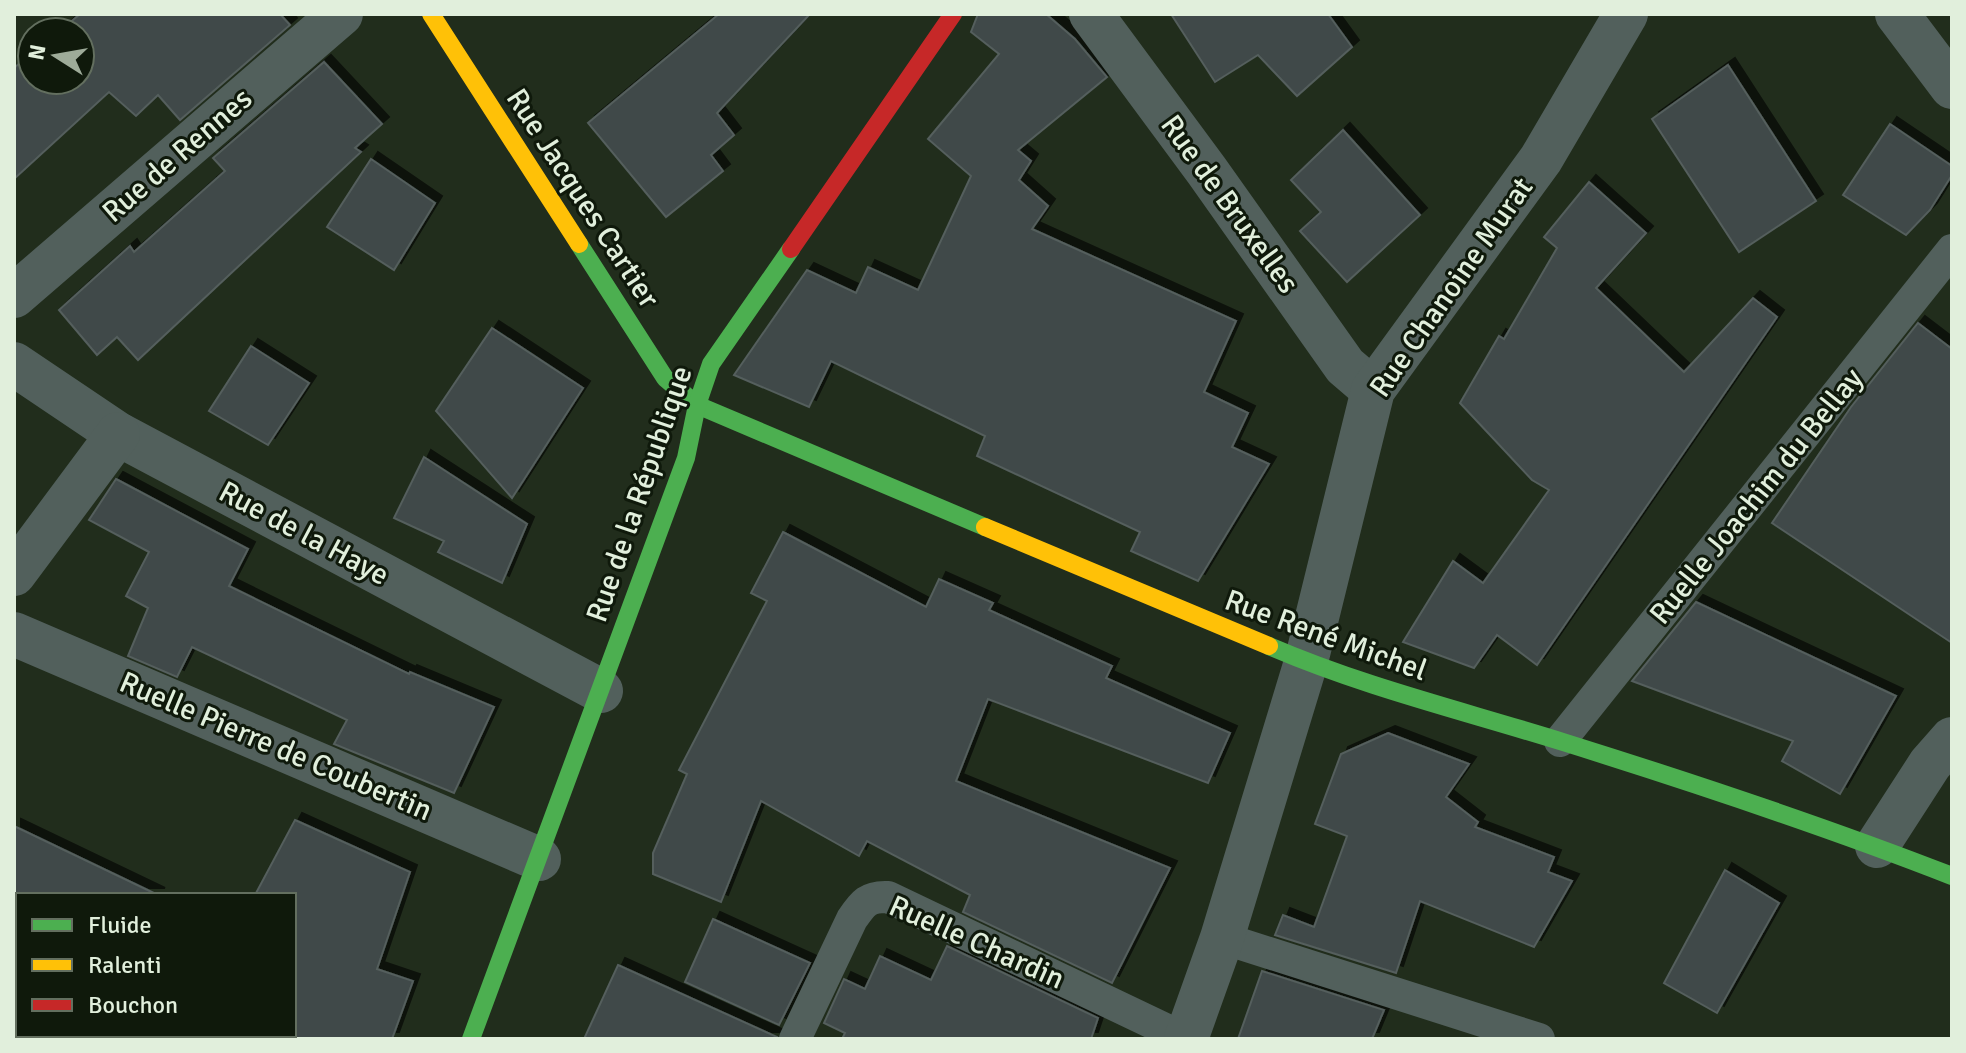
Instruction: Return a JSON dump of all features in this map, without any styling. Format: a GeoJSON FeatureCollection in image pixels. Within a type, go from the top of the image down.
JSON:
{"type":"FeatureCollection","features":[{"type":"Feature","properties":{"kind":"street","name":"Rue de Rennes"},"geometry":{"type":"LineString","coordinates":[[14,296],[341,14]]}},
{"type":"Feature","properties":{"kind":"street","name":"Rue Jacques Cartier"},"geometry":{"type":"LineString","coordinates":[[431,14],[665,378],[697,405]]}},
{"type":"Feature","properties":{"kind":"street","name":"Rue de la République"},"geometry":{"type":"LineString","coordinates":[[471,1039],[686,458],[697,405],[711,364],[953,14]]}},
{"type":"Feature","properties":{"kind":"street","name":"Rue de Bruxelles"},"geometry":{"type":"LineString","coordinates":[[1091,14],[1345,366],[1373,390]]}},
{"type":"Feature","properties":{"kind":"street","name":"Rue Chanoine Murat"},"geometry":{"type":"LineString","coordinates":[[1186,1039],[1222,938],[1306,662],[1373,390],[1541,159],[1626,14]]}},
{"type":"Feature","properties":{"kind":"street"},"geometry":{"type":"LineString","coordinates":[[1897,14],[1952,87]]}},
{"type":"Feature","properties":{"kind":"street","name":"Rue de la Haye"},"geometry":{"type":"LineString","coordinates":[[14,364],[118,434],[601,691]]}},
{"type":"Feature","properties":{"kind":"street","name":"Rue René Michel"},"geometry":{"type":"LineString","coordinates":[[697,405],[1306,662],[1366,684],[1560,741],[1877,846],[1952,876]]}},
{"type":"Feature","properties":{"kind":"street"},"geometry":{"type":"LineString","coordinates":[[14,574],[118,434]]}},
{"type":"Feature","properties":{"kind":"street","name":"Ruelle Pierre de Coubertin"},"geometry":{"type":"LineString","coordinates":[[14,634],[539,859]]}},
{"type":"Feature","properties":{"kind":"street"},"geometry":{"type":"LineString","coordinates":[[1877,846],[1930,764],[1952,739]]}},
{"type":"Feature","properties":{"kind":"lane","name":"Ruelle Joachim du Bellay"},"geometry":{"type":"LineString","coordinates":[[1560,741],[1952,250]]}},
{"type":"Feature","properties":{"kind":"lane","name":"Ruelle Chardin"},"geometry":{"type":"LineString","coordinates":[[795,1039],[852,919],[863,903],[873,896],[888,897],[1186,1039]]}},
{"type":"Feature","properties":{"kind":"lane"},"geometry":{"type":"LineString","coordinates":[[1222,938],[1539,1039]]}},
{"type":"Feature","properties":{"kind":"building"},"geometry":{"type":"Polygon","coordinates":[[[280,14],[290,25],[180,120],[158,95],[136,116],[109,92],[14,179],[14,68],[16,66],[16,96],[96,96],[96,16],[78,16],[280,14]]]}},
{"type":"Feature","properties":{"kind":"building"},"geometry":{"type":"Polygon","coordinates":[[[719,14],[810,14],[717,113],[734,135],[711,155],[723,171],[666,217],[588,123],[719,14]]]}},
{"type":"Feature","properties":{"kind":"building"},"geometry":{"type":"Polygon","coordinates":[[[978,14],[1046,14],[1075,39],[1107,77],[1018,150],[1031,161],[1019,180],[1048,206],[1032,229],[1236,321],[1204,392],[1248,413],[1232,447],[1269,464],[1198,581],[1131,551],[1140,532],[977,456],[985,436],[831,361],[809,407],[734,375],[807,270],[856,293],[868,267],[918,290],[971,176],[928,139],[999,54],[971,32],[978,14]]]}},
{"type":"Feature","properties":{"kind":"building"},"geometry":{"type":"Polygon","coordinates":[[[1171,14],[1328,14],[1352,47],[1297,96],[1258,55],[1215,82],[1171,14]]]}},
{"type":"Feature","properties":{"kind":"building"},"geometry":{"type":"Polygon","coordinates":[[[324,62],[382,124],[355,148],[361,152],[138,360],[117,337],[97,355],[59,310],[130,246],[134,252],[225,171],[213,158],[324,62]]]}},
{"type":"Feature","properties":{"kind":"building"},"geometry":{"type":"Polygon","coordinates":[[[1728,65],[1816,201],[1739,252],[1652,119],[1728,65]]]}},
{"type":"Feature","properties":{"kind":"building"},"geometry":{"type":"Polygon","coordinates":[[[1890,124],[1952,166],[1952,175],[1930,210],[1906,235],[1843,195],[1890,124]]]}},
{"type":"Feature","properties":{"kind":"building"},"geometry":{"type":"Polygon","coordinates":[[[1343,130],[1420,215],[1347,282],[1300,231],[1321,212],[1291,180],[1343,130]]]}},
{"type":"Feature","properties":{"kind":"building"},"geometry":{"type":"Polygon","coordinates":[[[371,159],[435,203],[394,270],[327,227],[371,159]]]}},
{"type":"Feature","properties":{"kind":"building"},"geometry":{"type":"Polygon","coordinates":[[[1589,182],[1646,233],[1596,288],[1684,372],[1753,298],[1777,317],[1537,665],[1497,635],[1474,668],[1403,642],[1453,561],[1483,583],[1549,490],[1532,480],[1460,403],[1499,336],[1504,339],[1557,248],[1544,237],[1589,182]]]}},
{"type":"Feature","properties":{"kind":"building"},"geometry":{"type":"Polygon","coordinates":[[[1918,323],[1952,349],[1952,643],[1772,523],[1851,407],[1918,323]]]}},
{"type":"Feature","properties":{"kind":"building"},"geometry":{"type":"Polygon","coordinates":[[[492,328],[583,388],[512,498],[436,411],[492,328]]]}},
{"type":"Feature","properties":{"kind":"building"},"geometry":{"type":"Polygon","coordinates":[[[251,346],[309,383],[268,445],[209,411],[251,346]]]}},
{"type":"Feature","properties":{"kind":"building"},"geometry":{"type":"Polygon","coordinates":[[[424,457],[527,524],[502,583],[438,552],[444,541],[394,518],[424,457]]]}},
{"type":"Feature","properties":{"kind":"building"},"geometry":{"type":"Polygon","coordinates":[[[116,479],[248,549],[229,586],[409,674],[494,707],[454,793],[334,744],[347,720],[192,647],[177,677],[128,656],[148,608],[126,596],[149,552],[89,520],[116,479]]]}},
{"type":"Feature","properties":{"kind":"building"},"geometry":{"type":"Polygon","coordinates":[[[783,532],[926,607],[939,579],[993,603],[989,610],[1112,666],[1106,678],[1230,733],[1208,783],[988,699],[956,781],[1170,868],[1112,983],[963,912],[970,895],[867,841],[859,856],[761,801],[721,902],[653,874],[653,853],[687,774],[679,770],[767,601],[751,593],[783,532]]]}},
{"type":"Feature","properties":{"kind":"building"},"geometry":{"type":"Polygon","coordinates":[[[1696,602],[1896,696],[1840,794],[1782,761],[1793,741],[1632,681],[1696,602]]]}},
{"type":"Feature","properties":{"kind":"building"},"geometry":{"type":"Polygon","coordinates":[[[1388,733],[1469,764],[1446,797],[1478,822],[1475,827],[1554,857],[1548,872],[1572,881],[1534,947],[1420,901],[1396,973],[1275,935],[1283,915],[1314,927],[1347,836],[1315,824],[1341,754],[1388,733]]]}},
{"type":"Feature","properties":{"kind":"building"},"geometry":{"type":"Polygon","coordinates":[[[295,820],[410,872],[377,969],[413,981],[392,1039],[294,1039],[296,893],[256,893],[295,820]]]}},
{"type":"Feature","properties":{"kind":"building"},"geometry":{"type":"Polygon","coordinates":[[[14,826],[154,893],[16,893],[14,895],[14,826]]]}},
{"type":"Feature","properties":{"kind":"building"},"geometry":{"type":"Polygon","coordinates":[[[1725,870],[1779,903],[1717,1013],[1664,983],[1725,870]]]}},
{"type":"Feature","properties":{"kind":"building"},"geometry":{"type":"Polygon","coordinates":[[[713,919],[810,963],[779,1025],[685,982],[713,919]]]}},
{"type":"Feature","properties":{"kind":"building"},"geometry":{"type":"Polygon","coordinates":[[[947,946],[1098,1018],[1091,1039],[842,1039],[845,1033],[824,1023],[844,979],[865,989],[880,956],[931,980],[947,946]]]}},
{"type":"Feature","properties":{"kind":"building"},"geometry":{"type":"Polygon","coordinates":[[[618,965],[777,1037],[584,1039],[618,965]]]}},
{"type":"Feature","properties":{"kind":"building"},"geometry":{"type":"Polygon","coordinates":[[[1262,971],[1384,1010],[1372,1039],[1238,1039],[1262,971]]]}},
{"type":"Feature","properties":{"kind":"traffic: fast"},"geometry":{"type":"LineString","coordinates":[[579,244],[665,378],[697,405],[985,527]]}},
{"type":"Feature","properties":{"kind":"traffic: fast"},"geometry":{"type":"LineString","coordinates":[[471,1039],[686,458],[697,405],[711,364],[791,249]]}},
{"type":"Feature","properties":{"kind":"traffic: fast"},"geometry":{"type":"LineString","coordinates":[[1269,646],[1378,686],[1759,806],[1952,876]]}},
{"type":"Feature","properties":{"kind":"traffic: slow"},"geometry":{"type":"LineString","coordinates":[[431,14],[579,244]]}},
{"type":"Feature","properties":{"kind":"traffic: slow"},"geometry":{"type":"LineString","coordinates":[[985,527],[1269,646]]}},
{"type":"Feature","properties":{"kind":"traffic: jam"},"geometry":{"type":"LineString","coordinates":[[791,249],[953,14]]}}]}
